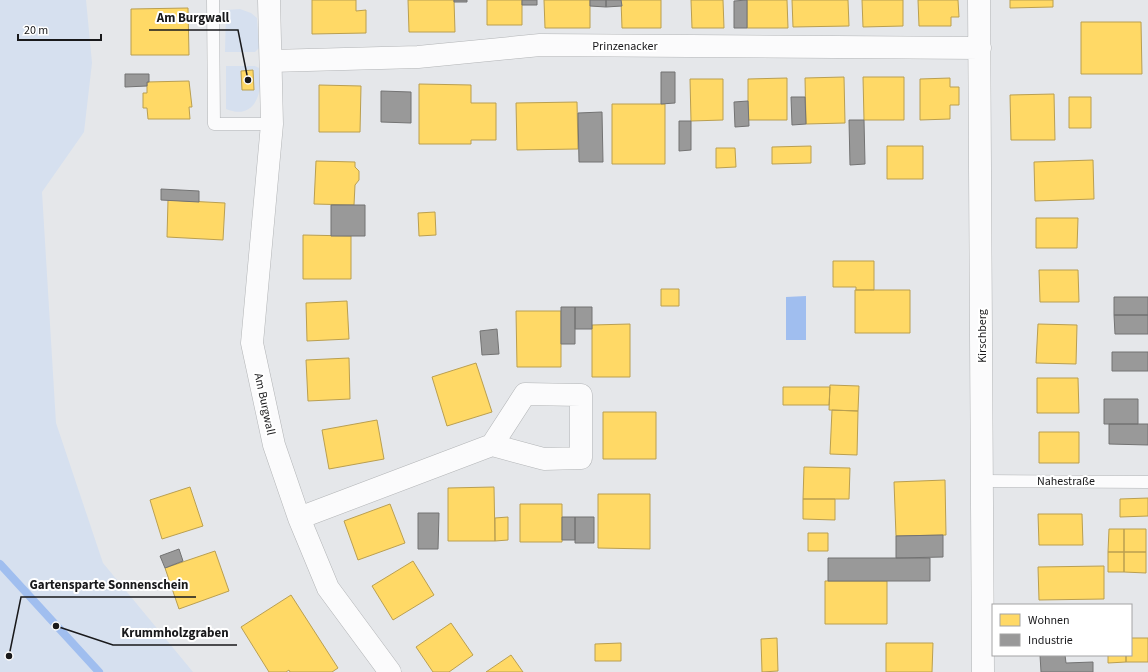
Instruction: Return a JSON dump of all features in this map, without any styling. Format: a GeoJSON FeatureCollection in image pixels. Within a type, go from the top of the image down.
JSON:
{"type":"FeatureCollection","features":[{"type":"Feature","properties":{"kind":"street","name":"Am Burgwall"},"geometry":{"type":"LineString","coordinates":[[269,0],[272,124],[252,343],[274,445],[299,518],[328,588],[390,672]]}},
{"type":"Feature","properties":{"kind":"street","name":"Kirschberg"},"geometry":{"type":"LineString","coordinates":[[979,0],[983,672]]}},
{"type":"Feature","properties":{"kind":"street","name":"Prinzenacker"},"geometry":{"type":"LineString","coordinates":[[271,61],[418,57],[540,45],[980,48]]}},
{"type":"Feature","properties":{"kind":"street"},"geometry":{"type":"LineString","coordinates":[[299,518],[492,445]]}},
{"type":"Feature","properties":{"kind":"lane"},"geometry":{"type":"LineString","coordinates":[[213,0],[214,124],[272,124]]}},
{"type":"Feature","properties":{"kind":"lane","name":"Nahestraße"},"geometry":{"type":"LineString","coordinates":[[983,481],[1148,482]]}},
{"type":"Feature","properties":{"kind":"shaded area"},"geometry":{"type":"Polygon","coordinates":[[[0,0],[86,0],[92,63],[84,132],[42,192],[56,423],[103,563],[193,672],[0,672],[0,0]]]}},
{"type":"Feature","properties":{"kind":"shaded area"},"geometry":{"type":"Polygon","coordinates":[[[240,9],[251,13],[257,18],[259,48],[255,52],[225,52],[226,10],[240,9]]]}},
{"type":"Feature","properties":{"kind":"shaded area"},"geometry":{"type":"Polygon","coordinates":[[[226,66],[255,66],[259,68],[260,86],[258,95],[251,108],[236,112],[226,109],[226,66]]]}},
{"type":"Feature","properties":{"kind":"water"},"geometry":{"type":"Polygon","coordinates":[[[806,296],[806,340],[786,340],[786,297],[806,296]]]}},
{"type":"Feature","properties":{"kind":"building: Wohnen"},"geometry":{"type":"Polygon","coordinates":[[[312,0],[356,0],[356,11],[366,10],[366,33],[312,34],[312,0]]]}},
{"type":"Feature","properties":{"kind":"building: Wohnen"},"geometry":{"type":"Polygon","coordinates":[[[408,0],[454,0],[455,32],[409,32],[408,0]]]}},
{"type":"Feature","properties":{"kind":"building: Wohnen"},"geometry":{"type":"Polygon","coordinates":[[[487,0],[522,0],[522,25],[487,25],[487,0]]]}},
{"type":"Feature","properties":{"kind":"building: Wohnen"},"geometry":{"type":"Polygon","coordinates":[[[544,0],[590,0],[590,28],[545,28],[544,0]]]}},
{"type":"Feature","properties":{"kind":"building: Wohnen"},"geometry":{"type":"Polygon","coordinates":[[[621,0],[661,0],[661,28],[622,28],[621,0]]]}},
{"type":"Feature","properties":{"kind":"building: Wohnen"},"geometry":{"type":"Polygon","coordinates":[[[691,0],[723,0],[724,28],[692,28],[691,0]]]}},
{"type":"Feature","properties":{"kind":"building: Wohnen"},"geometry":{"type":"Polygon","coordinates":[[[747,0],[787,0],[788,28],[747,28],[747,0]]]}},
{"type":"Feature","properties":{"kind":"building: Wohnen"},"geometry":{"type":"Polygon","coordinates":[[[792,0],[848,0],[849,26],[793,27],[792,0]]]}},
{"type":"Feature","properties":{"kind":"building: Wohnen"},"geometry":{"type":"Polygon","coordinates":[[[862,0],[903,0],[903,26],[863,27],[862,0]]]}},
{"type":"Feature","properties":{"kind":"building: Wohnen"},"geometry":{"type":"Polygon","coordinates":[[[918,0],[958,0],[959,17],[951,17],[951,26],[919,26],[918,0]]]}},
{"type":"Feature","properties":{"kind":"building: Wohnen"},"geometry":{"type":"Polygon","coordinates":[[[1010,0],[1053,0],[1053,7],[1010,8],[1010,0]]]}},
{"type":"Feature","properties":{"kind":"building: Wohnen"},"geometry":{"type":"Polygon","coordinates":[[[188,8],[189,55],[131,55],[131,9],[188,8]]]}},
{"type":"Feature","properties":{"kind":"building: Wohnen"},"geometry":{"type":"Polygon","coordinates":[[[1081,22],[1141,22],[1142,74],[1081,74],[1081,22]]]}},
{"type":"Feature","properties":{"kind":"building: Wohnen"},"geometry":{"type":"Polygon","coordinates":[[[253,70],[254,90],[242,90],[241,71],[253,70]]]}},
{"type":"Feature","properties":{"kind":"building: Wohnen"},"geometry":{"type":"Polygon","coordinates":[[[844,77],[845,123],[806,124],[805,78],[844,77]]]}},
{"type":"Feature","properties":{"kind":"building: Wohnen"},"geometry":{"type":"Polygon","coordinates":[[[863,77],[904,77],[904,120],[864,120],[863,77]]]}},
{"type":"Feature","properties":{"kind":"building: Wohnen"},"geometry":{"type":"Polygon","coordinates":[[[787,78],[787,120],[748,120],[748,79],[787,78]]]}},
{"type":"Feature","properties":{"kind":"building: Wohnen"},"geometry":{"type":"Polygon","coordinates":[[[950,78],[950,87],[959,87],[959,105],[950,105],[950,119],[920,120],[920,79],[950,78]]]}},
{"type":"Feature","properties":{"kind":"building: Wohnen"},"geometry":{"type":"Polygon","coordinates":[[[690,79],[723,79],[723,120],[691,121],[690,79]]]}},
{"type":"Feature","properties":{"kind":"building: Wohnen"},"geometry":{"type":"Polygon","coordinates":[[[189,81],[192,107],[189,107],[190,119],[148,119],[147,108],[143,108],[143,93],[147,93],[147,82],[189,81]]]}},
{"type":"Feature","properties":{"kind":"building: Wohnen"},"geometry":{"type":"Polygon","coordinates":[[[419,84],[471,85],[471,103],[496,103],[496,140],[471,140],[471,144],[419,144],[419,84]]]}},
{"type":"Feature","properties":{"kind":"building: Wohnen"},"geometry":{"type":"Polygon","coordinates":[[[319,85],[361,86],[360,132],[319,132],[319,85]]]}},
{"type":"Feature","properties":{"kind":"building: Wohnen"},"geometry":{"type":"Polygon","coordinates":[[[1054,94],[1055,140],[1011,140],[1010,95],[1054,94]]]}},
{"type":"Feature","properties":{"kind":"building: Wohnen"},"geometry":{"type":"Polygon","coordinates":[[[1069,97],[1091,97],[1091,128],[1069,128],[1069,97]]]}},
{"type":"Feature","properties":{"kind":"building: Wohnen"},"geometry":{"type":"Polygon","coordinates":[[[577,102],[578,149],[517,150],[516,103],[577,102]]]}},
{"type":"Feature","properties":{"kind":"building: Wohnen"},"geometry":{"type":"Polygon","coordinates":[[[612,104],[665,104],[665,164],[612,164],[612,104]]]}},
{"type":"Feature","properties":{"kind":"building: Wohnen"},"geometry":{"type":"Polygon","coordinates":[[[811,146],[811,163],[772,164],[772,147],[811,146]]]}},
{"type":"Feature","properties":{"kind":"building: Wohnen"},"geometry":{"type":"Polygon","coordinates":[[[887,146],[923,146],[923,179],[887,179],[887,146]]]}},
{"type":"Feature","properties":{"kind":"building: Wohnen"},"geometry":{"type":"Polygon","coordinates":[[[716,148],[735,148],[736,167],[716,168],[716,148]]]}},
{"type":"Feature","properties":{"kind":"building: Wohnen"},"geometry":{"type":"Polygon","coordinates":[[[1093,160],[1094,199],[1035,201],[1034,162],[1093,160]]]}},
{"type":"Feature","properties":{"kind":"building: Wohnen"},"geometry":{"type":"Polygon","coordinates":[[[316,161],[355,162],[355,167],[359,171],[359,180],[355,185],[354,205],[314,204],[316,161]]]}},
{"type":"Feature","properties":{"kind":"building: Wohnen"},"geometry":{"type":"Polygon","coordinates":[[[168,200],[225,203],[223,240],[167,237],[168,200]]]}},
{"type":"Feature","properties":{"kind":"building: Wohnen"},"geometry":{"type":"Polygon","coordinates":[[[435,212],[436,235],[419,236],[418,213],[435,212]]]}},
{"type":"Feature","properties":{"kind":"building: Wohnen"},"geometry":{"type":"Polygon","coordinates":[[[1036,218],[1078,218],[1077,248],[1036,248],[1036,218]]]}},
{"type":"Feature","properties":{"kind":"building: Wohnen"},"geometry":{"type":"Polygon","coordinates":[[[303,235],[351,236],[351,279],[303,279],[303,235]]]}},
{"type":"Feature","properties":{"kind":"building: Wohnen"},"geometry":{"type":"Polygon","coordinates":[[[833,261],[874,261],[874,290],[856,290],[856,287],[833,287],[833,261]]]}},
{"type":"Feature","properties":{"kind":"building: Wohnen"},"geometry":{"type":"Polygon","coordinates":[[[1039,270],[1078,270],[1079,302],[1040,302],[1039,270]]]}},
{"type":"Feature","properties":{"kind":"building: Wohnen"},"geometry":{"type":"Polygon","coordinates":[[[661,289],[679,289],[679,306],[661,306],[661,289]]]}},
{"type":"Feature","properties":{"kind":"building: Wohnen"},"geometry":{"type":"Polygon","coordinates":[[[855,290],[910,290],[910,333],[855,333],[855,290]]]}},
{"type":"Feature","properties":{"kind":"building: Wohnen"},"geometry":{"type":"Polygon","coordinates":[[[347,301],[349,339],[307,341],[306,303],[347,301]]]}},
{"type":"Feature","properties":{"kind":"building: Wohnen"},"geometry":{"type":"Polygon","coordinates":[[[516,311],[561,311],[561,367],[517,367],[516,311]]]}},
{"type":"Feature","properties":{"kind":"building: Wohnen"},"geometry":{"type":"Polygon","coordinates":[[[630,324],[630,377],[592,377],[592,325],[630,324]]]}},
{"type":"Feature","properties":{"kind":"building: Wohnen"},"geometry":{"type":"Polygon","coordinates":[[[1038,324],[1077,325],[1076,364],[1036,363],[1038,324]]]}},
{"type":"Feature","properties":{"kind":"building: Wohnen"},"geometry":{"type":"Polygon","coordinates":[[[349,358],[350,399],[308,401],[306,360],[349,358]]]}},
{"type":"Feature","properties":{"kind":"building: Wohnen"},"geometry":{"type":"Polygon","coordinates":[[[476,363],[492,412],[447,426],[432,377],[476,363]]]}},
{"type":"Feature","properties":{"kind":"building: Wohnen"},"geometry":{"type":"Polygon","coordinates":[[[1037,378],[1078,378],[1079,413],[1037,413],[1037,378]]]}},
{"type":"Feature","properties":{"kind":"building: Wohnen"},"geometry":{"type":"Polygon","coordinates":[[[830,385],[859,386],[858,411],[829,410],[830,385]]]}},
{"type":"Feature","properties":{"kind":"building: Wohnen"},"geometry":{"type":"Polygon","coordinates":[[[783,387],[830,387],[829,405],[783,405],[783,387]]]}},
{"type":"Feature","properties":{"kind":"building: Wohnen"},"geometry":{"type":"Polygon","coordinates":[[[832,410],[858,411],[857,455],[830,454],[832,410]]]}},
{"type":"Feature","properties":{"kind":"building: Wohnen"},"geometry":{"type":"Polygon","coordinates":[[[603,412],[656,412],[656,459],[603,459],[603,412]]]}},
{"type":"Feature","properties":{"kind":"building: Wohnen"},"geometry":{"type":"Polygon","coordinates":[[[377,420],[384,459],[329,469],[322,430],[377,420]]]}},
{"type":"Feature","properties":{"kind":"building: Wohnen"},"geometry":{"type":"Polygon","coordinates":[[[1039,432],[1079,432],[1079,463],[1039,463],[1039,432]]]}},
{"type":"Feature","properties":{"kind":"building: Wohnen"},"geometry":{"type":"Polygon","coordinates":[[[804,467],[850,468],[849,499],[803,499],[804,467]]]}},
{"type":"Feature","properties":{"kind":"building: Wohnen"},"geometry":{"type":"Polygon","coordinates":[[[945,480],[946,535],[896,536],[894,482],[945,480]]]}},
{"type":"Feature","properties":{"kind":"building: Wohnen"},"geometry":{"type":"Polygon","coordinates":[[[190,487],[203,526],[162,539],[150,500],[190,487]]]}},
{"type":"Feature","properties":{"kind":"building: Wohnen"},"geometry":{"type":"Polygon","coordinates":[[[494,487],[495,541],[448,541],[448,488],[494,487]]]}},
{"type":"Feature","properties":{"kind":"building: Wohnen"},"geometry":{"type":"Polygon","coordinates":[[[598,494],[650,494],[650,549],[598,548],[598,494]]]}},
{"type":"Feature","properties":{"kind":"building: Wohnen"},"geometry":{"type":"Polygon","coordinates":[[[1148,498],[1148,516],[1120,517],[1120,499],[1148,498]]]}},
{"type":"Feature","properties":{"kind":"building: Wohnen"},"geometry":{"type":"Polygon","coordinates":[[[803,499],[835,499],[835,520],[803,519],[803,499]]]}},
{"type":"Feature","properties":{"kind":"building: Wohnen"},"geometry":{"type":"Polygon","coordinates":[[[390,504],[405,543],[358,560],[344,521],[390,504]]]}},
{"type":"Feature","properties":{"kind":"building: Wohnen"},"geometry":{"type":"Polygon","coordinates":[[[520,504],[562,504],[562,542],[520,542],[520,504]]]}},
{"type":"Feature","properties":{"kind":"building: Wohnen"},"geometry":{"type":"Polygon","coordinates":[[[1038,514],[1082,514],[1083,545],[1039,545],[1038,514]]]}},
{"type":"Feature","properties":{"kind":"building: Wohnen"},"geometry":{"type":"Polygon","coordinates":[[[508,517],[508,540],[495,541],[495,518],[508,517]]]}},
{"type":"Feature","properties":{"kind":"building: Wohnen"},"geometry":{"type":"Polygon","coordinates":[[[1109,529],[1124,529],[1124,552],[1108,552],[1109,529]]]}},
{"type":"Feature","properties":{"kind":"building: Wohnen"},"geometry":{"type":"Polygon","coordinates":[[[1124,529],[1146,529],[1146,552],[1124,552],[1124,529]]]}},
{"type":"Feature","properties":{"kind":"building: Wohnen"},"geometry":{"type":"Polygon","coordinates":[[[808,533],[828,533],[828,551],[808,551],[808,533]]]}},
{"type":"Feature","properties":{"kind":"building: Wohnen"},"geometry":{"type":"Polygon","coordinates":[[[215,551],[229,591],[179,609],[165,568],[215,551]]]}},
{"type":"Feature","properties":{"kind":"building: Wohnen"},"geometry":{"type":"Polygon","coordinates":[[[1108,552],[1124,552],[1124,572],[1108,572],[1108,552]]]}},
{"type":"Feature","properties":{"kind":"building: Wohnen"},"geometry":{"type":"Polygon","coordinates":[[[1124,552],[1146,552],[1146,573],[1124,572],[1124,552]]]}},
{"type":"Feature","properties":{"kind":"building: Wohnen"},"geometry":{"type":"Polygon","coordinates":[[[413,561],[434,595],[393,620],[372,586],[413,561]]]}},
{"type":"Feature","properties":{"kind":"building: Wohnen"},"geometry":{"type":"Polygon","coordinates":[[[1104,566],[1104,599],[1039,600],[1038,567],[1104,566]]]}},
{"type":"Feature","properties":{"kind":"building: Wohnen"},"geometry":{"type":"Polygon","coordinates":[[[825,581],[887,581],[887,624],[825,624],[825,581]]]}},
{"type":"Feature","properties":{"kind":"building: Wohnen"},"geometry":{"type":"Polygon","coordinates":[[[291,595],[338,668],[332,672],[290,672],[289,670],[286,672],[269,672],[241,627],[291,595]]]}},
{"type":"Feature","properties":{"kind":"building: Wohnen"},"geometry":{"type":"Polygon","coordinates":[[[451,623],[473,655],[449,672],[433,672],[416,647],[451,623]]]}},
{"type":"Feature","properties":{"kind":"building: Wohnen"},"geometry":{"type":"Polygon","coordinates":[[[777,638],[778,671],[762,672],[761,639],[777,638]]]}},
{"type":"Feature","properties":{"kind":"building: Wohnen"},"geometry":{"type":"Polygon","coordinates":[[[1132,638],[1148,638],[1148,662],[1126,662],[1126,656],[1132,656],[1132,638]]]}},
{"type":"Feature","properties":{"kind":"building: Wohnen"},"geometry":{"type":"Polygon","coordinates":[[[621,643],[621,661],[595,661],[595,644],[621,643]]]}},
{"type":"Feature","properties":{"kind":"building: Wohnen"},"geometry":{"type":"Polygon","coordinates":[[[886,643],[933,643],[932,672],[886,672],[886,643]]]}},
{"type":"Feature","properties":{"kind":"building: Wohnen"},"geometry":{"type":"Polygon","coordinates":[[[511,655],[523,672],[486,672],[511,655]]]}},
{"type":"Feature","properties":{"kind":"building: Wohnen"},"geometry":{"type":"Polygon","coordinates":[[[1108,656],[1126,656],[1126,662],[1108,663],[1108,656]]]}},
{"type":"Feature","properties":{"kind":"building: Industrie"},"geometry":{"type":"Polygon","coordinates":[[[454,0],[467,0],[467,2],[454,2],[454,0]]]}},
{"type":"Feature","properties":{"kind":"building: Industrie"},"geometry":{"type":"Polygon","coordinates":[[[522,0],[537,0],[537,5],[522,5],[522,0]]]}},
{"type":"Feature","properties":{"kind":"building: Industrie"},"geometry":{"type":"Polygon","coordinates":[[[590,0],[606,0],[606,7],[590,6],[590,0]]]}},
{"type":"Feature","properties":{"kind":"building: Industrie"},"geometry":{"type":"Polygon","coordinates":[[[606,0],[621,0],[622,6],[606,7],[606,0]]]}},
{"type":"Feature","properties":{"kind":"building: Industrie"},"geometry":{"type":"Polygon","coordinates":[[[747,0],[747,28],[734,28],[734,1],[747,0]]]}},
{"type":"Feature","properties":{"kind":"building: Industrie"},"geometry":{"type":"Polygon","coordinates":[[[661,72],[675,72],[675,103],[661,104],[661,72]]]}},
{"type":"Feature","properties":{"kind":"building: Industrie"},"geometry":{"type":"Polygon","coordinates":[[[125,74],[149,74],[149,82],[147,82],[147,86],[125,87],[125,74]]]}},
{"type":"Feature","properties":{"kind":"building: Industrie"},"geometry":{"type":"Polygon","coordinates":[[[381,91],[411,92],[411,123],[381,122],[381,91]]]}},
{"type":"Feature","properties":{"kind":"building: Industrie"},"geometry":{"type":"Polygon","coordinates":[[[791,97],[805,97],[806,124],[792,125],[791,97]]]}},
{"type":"Feature","properties":{"kind":"building: Industrie"},"geometry":{"type":"Polygon","coordinates":[[[748,101],[749,126],[735,127],[734,102],[748,101]]]}},
{"type":"Feature","properties":{"kind":"building: Industrie"},"geometry":{"type":"Polygon","coordinates":[[[602,112],[603,162],[579,162],[578,113],[602,112]]]}},
{"type":"Feature","properties":{"kind":"building: Industrie"},"geometry":{"type":"Polygon","coordinates":[[[849,120],[864,120],[865,164],[850,165],[849,120]]]}},
{"type":"Feature","properties":{"kind":"building: Industrie"},"geometry":{"type":"Polygon","coordinates":[[[679,121],[691,121],[691,150],[679,151],[679,121]]]}},
{"type":"Feature","properties":{"kind":"building: Industrie"},"geometry":{"type":"Polygon","coordinates":[[[161,189],[199,191],[199,202],[161,200],[161,189]]]}},
{"type":"Feature","properties":{"kind":"building: Industrie"},"geometry":{"type":"Polygon","coordinates":[[[331,205],[365,205],[365,236],[331,236],[331,205]]]}},
{"type":"Feature","properties":{"kind":"building: Industrie"},"geometry":{"type":"Polygon","coordinates":[[[1114,297],[1148,297],[1148,315],[1114,315],[1114,297]]]}},
{"type":"Feature","properties":{"kind":"building: Industrie"},"geometry":{"type":"Polygon","coordinates":[[[561,307],[575,307],[575,344],[561,344],[561,307]]]}},
{"type":"Feature","properties":{"kind":"building: Industrie"},"geometry":{"type":"Polygon","coordinates":[[[575,307],[592,307],[592,329],[575,329],[575,307]]]}},
{"type":"Feature","properties":{"kind":"building: Industrie"},"geometry":{"type":"Polygon","coordinates":[[[1114,315],[1148,315],[1148,334],[1115,334],[1114,315]]]}},
{"type":"Feature","properties":{"kind":"building: Industrie"},"geometry":{"type":"Polygon","coordinates":[[[497,329],[499,354],[482,355],[480,331],[497,329]]]}},
{"type":"Feature","properties":{"kind":"building: Industrie"},"geometry":{"type":"Polygon","coordinates":[[[1112,352],[1148,352],[1148,371],[1112,371],[1112,352]]]}},
{"type":"Feature","properties":{"kind":"building: Industrie"},"geometry":{"type":"Polygon","coordinates":[[[1104,399],[1138,399],[1138,424],[1104,424],[1104,399]]]}},
{"type":"Feature","properties":{"kind":"building: Industrie"},"geometry":{"type":"Polygon","coordinates":[[[1109,424],[1148,424],[1148,445],[1109,444],[1109,424]]]}},
{"type":"Feature","properties":{"kind":"building: Industrie"},"geometry":{"type":"Polygon","coordinates":[[[418,513],[439,513],[438,549],[418,549],[418,513]]]}},
{"type":"Feature","properties":{"kind":"building: Industrie"},"geometry":{"type":"Polygon","coordinates":[[[562,517],[575,517],[575,540],[562,540],[562,517]]]}},
{"type":"Feature","properties":{"kind":"building: Industrie"},"geometry":{"type":"Polygon","coordinates":[[[575,517],[594,517],[594,543],[575,543],[575,517]]]}},
{"type":"Feature","properties":{"kind":"building: Industrie"},"geometry":{"type":"Polygon","coordinates":[[[943,535],[943,557],[896,558],[896,536],[943,535]]]}},
{"type":"Feature","properties":{"kind":"building: Industrie"},"geometry":{"type":"Polygon","coordinates":[[[179,549],[183,561],[165,568],[160,556],[179,549]]]}},
{"type":"Feature","properties":{"kind":"building: Industrie"},"geometry":{"type":"Polygon","coordinates":[[[828,558],[930,558],[930,581],[828,581],[828,558]]]}},
{"type":"Feature","properties":{"kind":"building: Industrie"},"geometry":{"type":"Polygon","coordinates":[[[1040,656],[1065,656],[1066,663],[1093,662],[1093,672],[1041,672],[1040,656]]]}},
{"type":"Feature","properties":{"kind":"waterway"},"geometry":{"type":"LineString","coordinates":[[0,564],[99,672]]}},
{"type":"Feature","properties":{"kind":"place","name":"Am Burgwall"},"geometry":{"type":"Point","coordinates":[248,80]}},
{"type":"Feature","properties":{"kind":"place","name":"Krummholzgraben"},"geometry":{"type":"Point","coordinates":[56,626]}},
{"type":"Feature","properties":{"kind":"place","name":"Gartensparte Sonnenschein"},"geometry":{"type":"Point","coordinates":[9,656]}}]}
